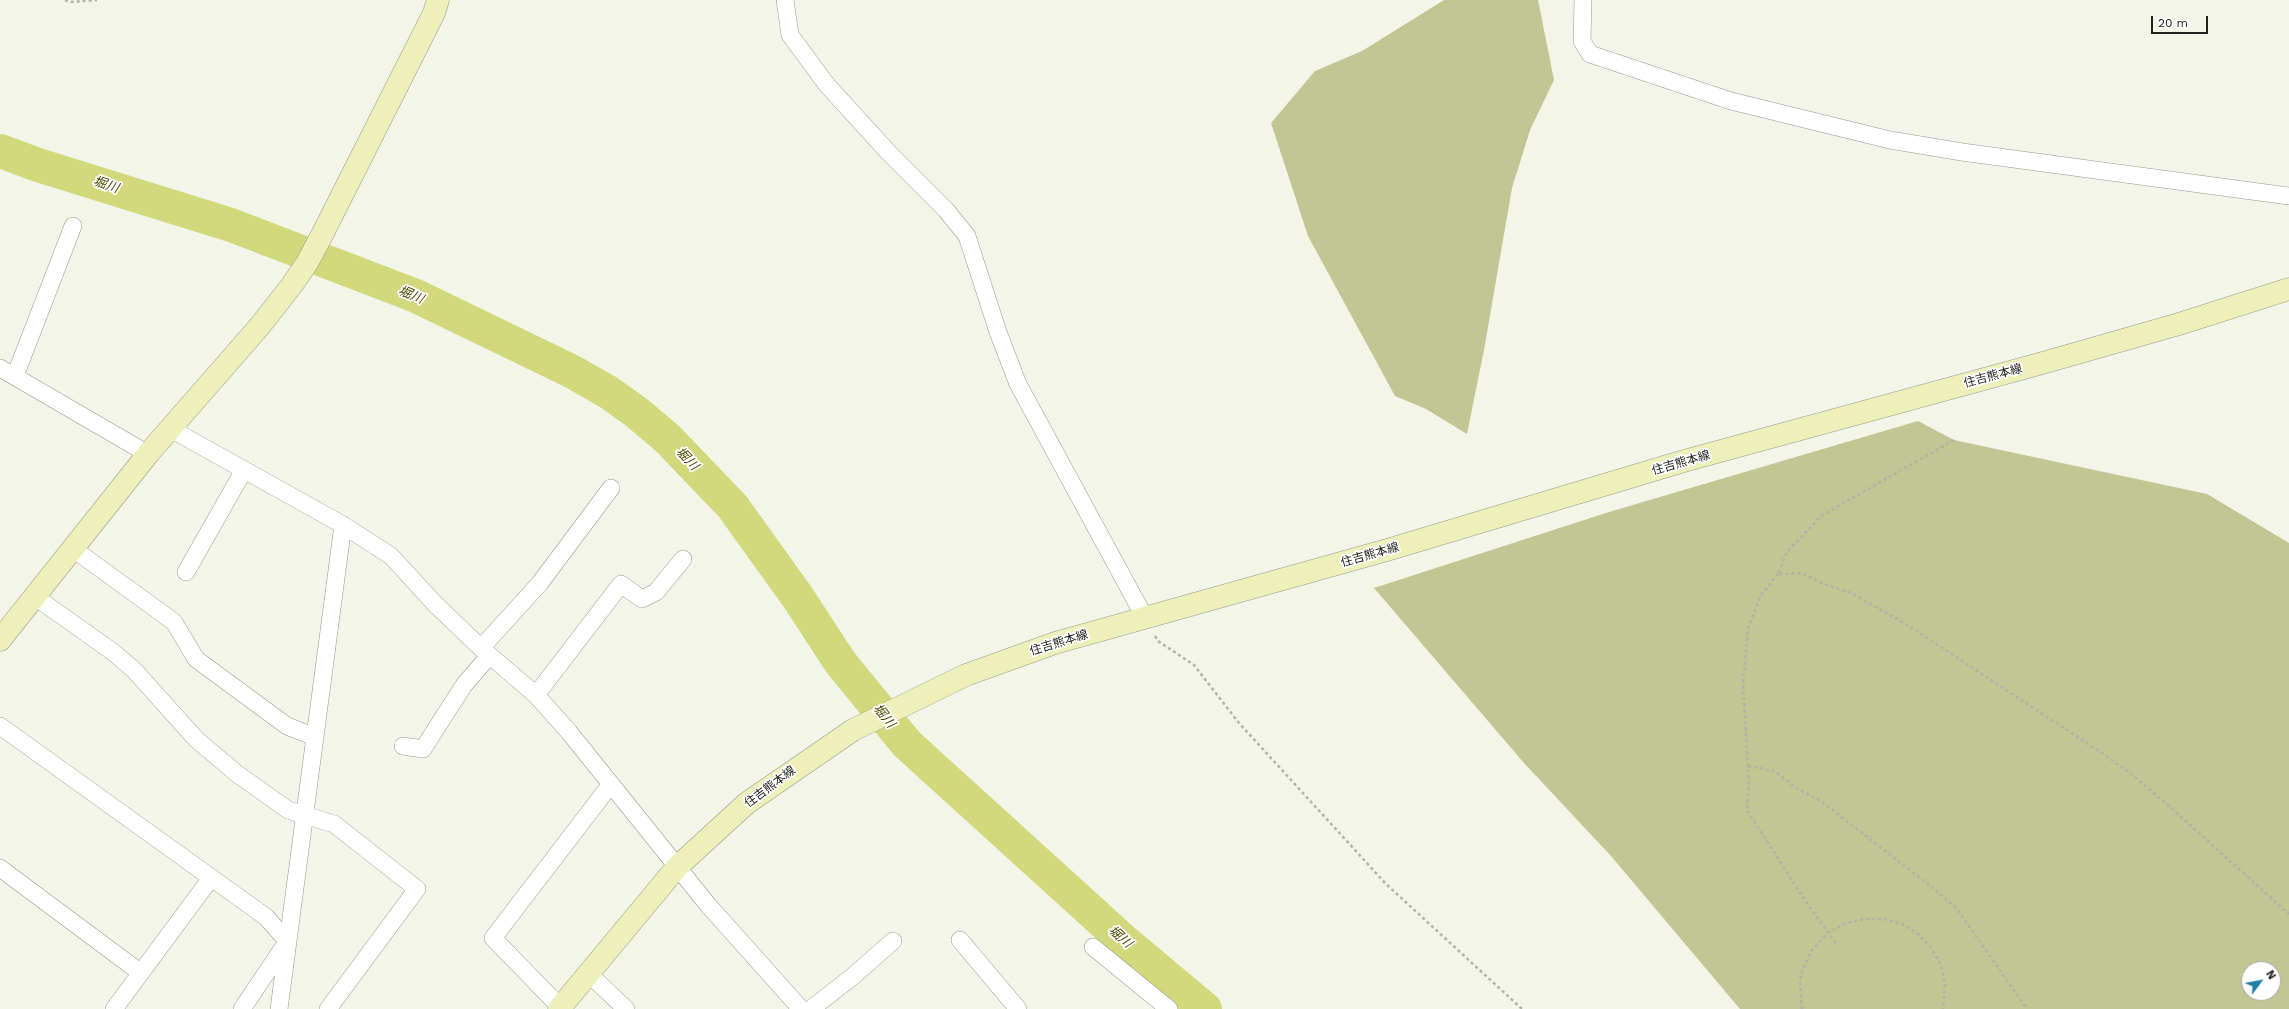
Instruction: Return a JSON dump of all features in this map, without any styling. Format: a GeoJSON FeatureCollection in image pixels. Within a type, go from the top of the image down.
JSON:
{"type":"FeatureCollection","features":[{"type":"Feature","properties":{"kind":"main road"},"geometry":{"type":"LineString","coordinates":[[0,640],[169,428],[258,327],[307,263],[434,13],[438,0]]}},
{"type":"Feature","properties":{"kind":"main road","name":"住吉熊本線"},"geometry":{"type":"LineString","coordinates":[[559,1008],[677,867],[747,803],[852,730],[966,675],[1055,642],[1387,550],[1692,459],[2157,330],[2289,289]]}},
{"type":"Feature","properties":{"kind":"street"},"geometry":{"type":"LineString","coordinates":[[785,0],[790,35],[827,85],[889,153],[946,210],[967,236],[998,332],[1018,384],[1145,618]]}},
{"type":"Feature","properties":{"kind":"street"},"geometry":{"type":"LineString","coordinates":[[1583,0],[1582,41],[1590,54],[1731,101],[1890,140],[1955,151],[2289,196]]}},
{"type":"Feature","properties":{"kind":"street"},"geometry":{"type":"LineString","coordinates":[[73,226],[7,372],[148,454]]}},
{"type":"Feature","properties":{"kind":"street"},"geometry":{"type":"LineString","coordinates":[[169,428],[343,525],[391,556],[436,605],[485,652],[536,695],[611,784],[708,905],[801,1009]]}},
{"type":"Feature","properties":{"kind":"street"},"geometry":{"type":"LineString","coordinates":[[186,572],[244,470]]}},
{"type":"Feature","properties":{"kind":"street"},"geometry":{"type":"LineString","coordinates":[[403,746],[424,749],[485,652],[540,583],[611,488]]}},
{"type":"Feature","properties":{"kind":"street"},"geometry":{"type":"LineString","coordinates":[[278,1009],[343,525]]}},
{"type":"Feature","properties":{"kind":"street"},"geometry":{"type":"LineString","coordinates":[[72,548],[174,622],[196,659],[287,726],[315,737]]}},
{"type":"Feature","properties":{"kind":"street"},"geometry":{"type":"LineString","coordinates":[[536,695],[621,584],[642,599],[656,592],[683,559]]}},
{"type":"Feature","properties":{"kind":"street"},"geometry":{"type":"LineString","coordinates":[[34,596],[113,652],[134,670],[196,739],[236,772],[288,810],[334,824],[417,889],[328,1009]]}},
{"type":"Feature","properties":{"kind":"street"},"geometry":{"type":"LineString","coordinates":[[0,726],[266,917],[288,942]]}},
{"type":"Feature","properties":{"kind":"street"},"geometry":{"type":"LineString","coordinates":[[559,1008],[493,938],[611,784]]}},
{"type":"Feature","properties":{"kind":"street"},"geometry":{"type":"LineString","coordinates":[[0,868],[141,973]]}},
{"type":"Feature","properties":{"kind":"street"},"geometry":{"type":"LineString","coordinates":[[114,1009],[211,878]]}},
{"type":"Feature","properties":{"kind":"street"},"geometry":{"type":"LineString","coordinates":[[960,940],[1018,1009]]}},
{"type":"Feature","properties":{"kind":"street"},"geometry":{"type":"LineString","coordinates":[[811,1009],[852,978],[892,941]]}},
{"type":"Feature","properties":{"kind":"street"},"geometry":{"type":"LineString","coordinates":[[242,1009],[288,942]]}},
{"type":"Feature","properties":{"kind":"street"},"geometry":{"type":"LineString","coordinates":[[1093,947],[1169,1009]]}},
{"type":"Feature","properties":{"kind":"street"},"geometry":{"type":"LineString","coordinates":[[588,973],[626,1009]]}},
{"type":"Feature","properties":{"kind":"path"},"geometry":{"type":"LineString","coordinates":[[65,0],[71,2],[97,0]]}},
{"type":"Feature","properties":{"kind":"path"},"geometry":{"type":"LineString","coordinates":[[1837,945],[1806,902],[1748,810],[1748,766],[1743,685],[1748,629],[1761,595],[1778,574],[1787,552],[1821,516],[1954,440]]}},
{"type":"Feature","properties":{"kind":"path"},"geometry":{"type":"LineString","coordinates":[[1778,574],[1801,572],[1824,584],[1851,592],[1906,624],[2105,755],[2134,776],[2169,806],[2289,914]]}},
{"type":"Feature","properties":{"kind":"path"},"geometry":{"type":"LineString","coordinates":[[1145,618],[1158,641],[1194,665],[1239,723],[1386,884],[1522,1009]]}},
{"type":"Feature","properties":{"kind":"path"},"geometry":{"type":"LineString","coordinates":[[1748,766],[1774,771],[1798,789],[1821,801],[1939,893],[1957,909],[2027,1009]]}},
{"type":"Feature","properties":{"kind":"path"},"geometry":{"type":"LineString","coordinates":[[1802,1009],[1800,995],[1802,971],[1812,950],[1829,932],[1846,923],[1864,919],[1884,919],[1902,924],[1918,934],[1931,948],[1940,965],[1945,984],[1943,1009]]}},
{"type":"Feature","properties":{"kind":"green space"},"geometry":{"type":"Polygon","coordinates":[[[1444,0],[1538,0],[1554,80],[1530,130],[1512,188],[1484,350],[1467,434],[1426,409],[1395,396],[1308,236],[1271,123],[1315,71],[1362,51],[1444,0]]]}},
{"type":"Feature","properties":{"kind":"green space"},"geometry":{"type":"Polygon","coordinates":[[[1918,421],[1954,440],[2207,494],[2289,543],[2289,1009],[1740,1009],[1611,856],[1524,763],[1374,588],[1609,512],[1918,421]]]}},
{"type":"Feature","properties":{"kind":"waterway","name":"堀川"},"geometry":{"type":"LineString","coordinates":[[0,151],[38,165],[231,225],[416,296],[571,371],[608,392],[636,412],[668,439],[733,507],[799,599],[840,662],[907,744],[1125,942],[1205,1009]]}}]}
